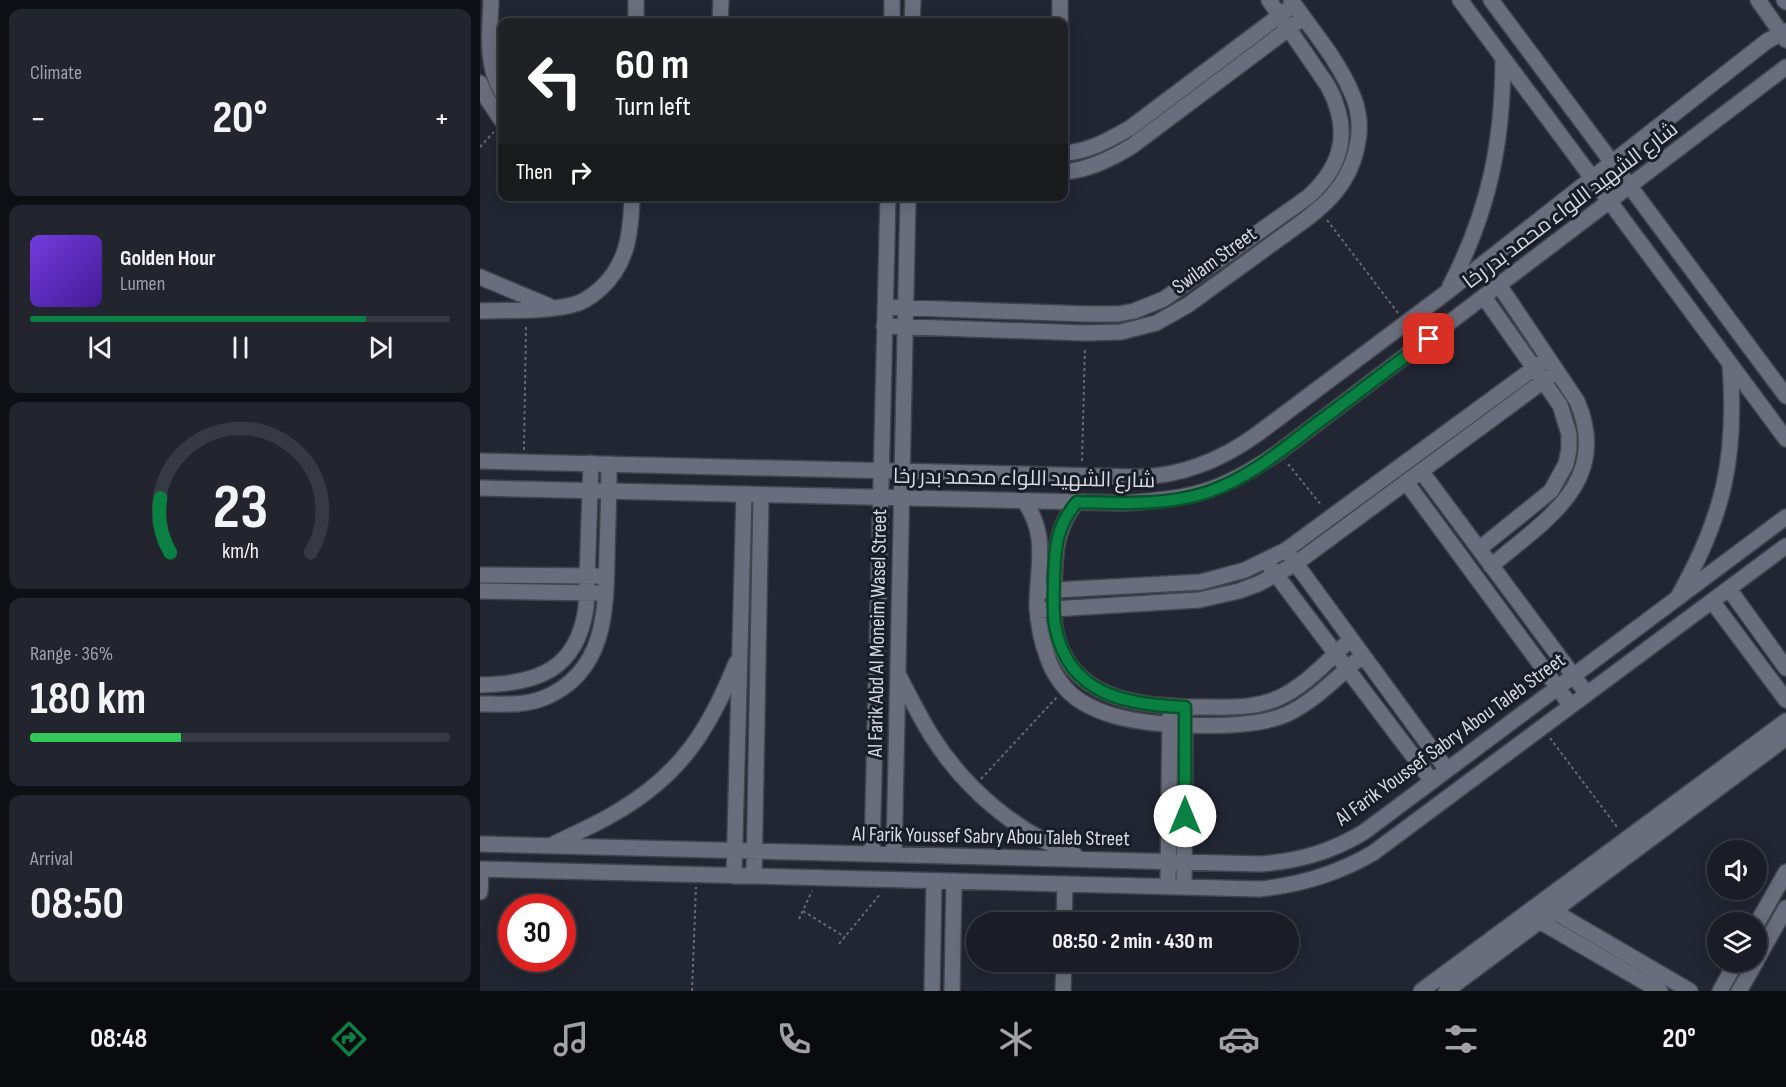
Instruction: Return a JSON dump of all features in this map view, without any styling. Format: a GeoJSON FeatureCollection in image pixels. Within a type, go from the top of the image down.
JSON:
{"type":"FeatureCollection","features":[{"type":"Feature","properties":{"kind":"street"},"geometry":{"type":"LineString","coordinates":[[491,0],[489,49],[492,68],[498,83]]}},
{"type":"Feature","properties":{"kind":"street"},"geometry":{"type":"LineString","coordinates":[[636,0],[636,18]]}},
{"type":"Feature","properties":{"kind":"street"},"geometry":{"type":"LineString","coordinates":[[720,18],[721,0]]}},
{"type":"Feature","properties":{"kind":"street"},"geometry":{"type":"LineString","coordinates":[[892,0],[892,18]]}},
{"type":"Feature","properties":{"kind":"street"},"geometry":{"type":"LineString","coordinates":[[912,18],[913,0]]}},
{"type":"Feature","properties":{"kind":"street"},"geometry":{"type":"LineString","coordinates":[[1060,0],[1060,18]]}},
{"type":"Feature","properties":{"kind":"street","name":"Swilam Street"},"geometry":{"type":"LineString","coordinates":[[885,307],[1102,314],[1134,311],[1164,299],[1308,197],[1322,184],[1333,168],[1340,150],[1342,133],[1340,117],[1336,101],[1328,86],[1269,0]]}},
{"type":"Feature","properties":{"kind":"street"},"geometry":{"type":"LineString","coordinates":[[1460,0],[1786,439]]}},
{"type":"Feature","properties":{"kind":"street"},"geometry":{"type":"LineString","coordinates":[[1491,0],[1786,396]]}},
{"type":"Feature","properties":{"kind":"street"},"geometry":{"type":"LineString","coordinates":[[1758,0],[1784,34]]}},
{"type":"Feature","properties":{"kind":"street"},"geometry":{"type":"LineString","coordinates":[[1068,152],[1089,149],[1130,128],[1279,16],[1292,2]]}},
{"type":"Feature","properties":{"kind":"street","name":"Swilam Street"},"geometry":{"type":"LineString","coordinates":[[884,326],[1085,333],[1121,332],[1139,328],[1173,315],[1319,209],[1342,186],[1350,171],[1359,136],[1359,117],[1354,98],[1345,80],[1292,2]]}},
{"type":"Feature","properties":{"kind":"street"},"geometry":{"type":"LineString","coordinates":[[1068,171],[1088,168],[1132,146],[1303,18]]}},
{"type":"Feature","properties":{"kind":"street","name":"شارع الشهيد اللواء محمد بدر رخا"},"geometry":{"type":"LineString","coordinates":[[480,461],[1138,477],[1169,474],[1215,460],[1237,449],[1446,292],[1767,41],[1784,34]]}},
{"type":"Feature","properties":{"kind":"street"},"geometry":{"type":"LineString","coordinates":[[1446,292],[1476,229],[1495,162],[1501,128],[1503,58]]}},
{"type":"Feature","properties":{"kind":"street","name":"شارع الشهيد اللواء محمد بدر رخا"},"geometry":{"type":"LineString","coordinates":[[480,488],[1123,503],[1185,498],[1208,492],[1252,471],[1279,452],[1786,67]]}},
{"type":"Feature","properties":{"kind":"street"},"geometry":{"type":"LineString","coordinates":[[480,83],[498,124]]}},
{"type":"Feature","properties":{"kind":"street"},"geometry":{"type":"LineString","coordinates":[[480,311],[554,309],[575,305],[593,295],[608,282],[620,266],[627,247],[632,201]]}},
{"type":"Feature","properties":{"kind":"street","name":"Al Farik Abd Al Moneim Wasel Street"},"geometry":{"type":"LineString","coordinates":[[872,854],[888,201]]}},
{"type":"Feature","properties":{"kind":"street","name":"Al Farik Abd Al Moneim Wasel Street"},"geometry":{"type":"LineString","coordinates":[[894,855],[908,201]]}},
{"type":"Feature","properties":{"kind":"street"},"geometry":{"type":"LineString","coordinates":[[480,277],[554,309]]}},
{"type":"Feature","properties":{"kind":"street"},"geometry":{"type":"LineString","coordinates":[[1491,566],[1561,507],[1571,494],[1584,465],[1587,441],[1584,417],[1577,401],[1499,285]]}},
{"type":"Feature","properties":{"kind":"street"},"geometry":{"type":"LineString","coordinates":[[1479,549],[1551,491],[1566,464],[1569,434],[1560,405],[1484,297]]}},
{"type":"Feature","properties":{"kind":"street"},"geometry":{"type":"LineString","coordinates":[[1038,591],[1201,582],[1223,577],[1266,561],[1286,550],[1331,518],[1548,358]]}},
{"type":"Feature","properties":{"kind":"street"},"geometry":{"type":"LineString","coordinates":[[1678,597],[1714,524],[1725,485],[1731,445],[1733,405],[1730,364]]}},
{"type":"Feature","properties":{"kind":"street"},"geometry":{"type":"LineString","coordinates":[[1037,610],[1199,600],[1239,591],[1276,575],[1295,564],[1557,371]]}},
{"type":"Feature","properties":{"kind":"street"},"geometry":{"type":"LineString","coordinates":[[480,685],[507,685],[541,676],[555,667],[577,641],[583,627],[587,592],[591,463]]}},
{"type":"Feature","properties":{"kind":"street"},"geometry":{"type":"LineString","coordinates":[[480,704],[526,703],[557,691],[583,667],[593,651],[605,614],[609,464]]}},
{"type":"Feature","properties":{"kind":"street"},"geometry":{"type":"LineString","coordinates":[[1421,471],[1587,694]]}},
{"type":"Feature","properties":{"kind":"street"},"geometry":{"type":"LineString","coordinates":[[1406,482],[1571,706]]}},
{"type":"Feature","properties":{"kind":"street"},"geometry":{"type":"LineString","coordinates":[[734,876],[744,494]]}},
{"type":"Feature","properties":{"kind":"street"},"geometry":{"type":"LineString","coordinates":[[754,876],[761,495]]}},
{"type":"Feature","properties":{"kind":"street"},"geometry":{"type":"LineString","coordinates":[[1024,501],[1039,532],[1037,610],[1040,634],[1054,674],[1065,689],[1080,701],[1114,716],[1177,724],[1246,724],[1285,715],[1302,706],[1362,656]]}},
{"type":"Feature","properties":{"kind":"street"},"geometry":{"type":"LineString","coordinates":[[1077,502],[1064,519],[1057,538],[1054,591],[1055,627],[1067,661],[1078,676],[1090,686],[1122,699],[1177,707],[1262,704],[1293,690],[1350,640]]}},
{"type":"Feature","properties":{"kind":"street","name":"Al Farik Youssef Sabry Abou Taleb Street"},"geometry":{"type":"LineString","coordinates":[[480,844],[1260,864],[1282,862],[1325,852],[1364,832],[1786,517]]}},
{"type":"Feature","properties":{"kind":"street","name":"Al Farik Youssef Sabry Abou Taleb Street"},"geometry":{"type":"LineString","coordinates":[[480,869],[1259,889],[1320,878],[1353,865],[1373,853],[1786,546]]}},
{"type":"Feature","properties":{"kind":"street"},"geometry":{"type":"LineString","coordinates":[[1286,550],[1447,770]]}},
{"type":"Feature","properties":{"kind":"street"},"geometry":{"type":"LineString","coordinates":[[1266,561],[1432,781]]}},
{"type":"Feature","properties":{"kind":"street"},"geometry":{"type":"LineString","coordinates":[[480,575],[607,576]]}},
{"type":"Feature","properties":{"kind":"street"},"geometry":{"type":"LineString","coordinates":[[1729,588],[1786,668]]}},
{"type":"Feature","properties":{"kind":"street"},"geometry":{"type":"LineString","coordinates":[[480,591],[606,593]]}},
{"type":"Feature","properties":{"kind":"street"},"geometry":{"type":"LineString","coordinates":[[1712,601],[1786,700]]}},
{"type":"Feature","properties":{"kind":"street"},"geometry":{"type":"LineString","coordinates":[[549,846],[618,812],[667,776],[689,751],[707,725],[722,697],[740,652]]}},
{"type":"Feature","properties":{"kind":"street"},"geometry":{"type":"LineString","coordinates":[[897,672],[933,738],[973,788],[1003,815],[1029,832],[1057,848],[1087,860]]}},
{"type":"Feature","properties":{"kind":"street"},"geometry":{"type":"LineString","coordinates":[[1293,690],[1302,706]]}},
{"type":"Feature","properties":{"kind":"street"},"geometry":{"type":"LineString","coordinates":[[1245,706],[1246,724]]}},
{"type":"Feature","properties":{"kind":"street"},"geometry":{"type":"LineString","coordinates":[[1177,707],[1185,887]]}},
{"type":"Feature","properties":{"kind":"street"},"geometry":{"type":"LineString","coordinates":[[1421,991],[1786,721]]}},
{"type":"Feature","properties":{"kind":"street"},"geometry":{"type":"LineString","coordinates":[[1168,886],[1177,724]]}},
{"type":"Feature","properties":{"kind":"street"},"geometry":{"type":"LineString","coordinates":[[1446,991],[1786,738]]}},
{"type":"Feature","properties":{"kind":"street"},"geometry":{"type":"LineString","coordinates":[[480,869],[480,892]]}},
{"type":"Feature","properties":{"kind":"street"},"geometry":{"type":"LineString","coordinates":[[1763,912],[1786,872]]}},
{"type":"Feature","properties":{"kind":"street"},"geometry":{"type":"LineString","coordinates":[[932,991],[934,880]]}},
{"type":"Feature","properties":{"kind":"street"},"geometry":{"type":"LineString","coordinates":[[951,991],[954,881]]}},
{"type":"Feature","properties":{"kind":"street"},"geometry":{"type":"LineString","coordinates":[[1064,912],[1065,884]]}},
{"type":"Feature","properties":{"kind":"street"},"geometry":{"type":"LineString","coordinates":[[1539,903],[1690,991]]}},
{"type":"Feature","properties":{"kind":"street"},"geometry":{"type":"LineString","coordinates":[[1767,942],[1786,908]]}},
{"type":"Feature","properties":{"kind":"street"},"geometry":{"type":"LineString","coordinates":[[1526,913],[1660,991]]}},
{"type":"Feature","properties":{"kind":"street"},"geometry":{"type":"LineString","coordinates":[[1063,991],[1064,972]]}},
{"type":"Feature","properties":{"kind":"street"},"geometry":{"type":"LineString","coordinates":[[1720,991],[1730,972]]}},
{"type":"Feature","properties":{"kind":"street"},"geometry":{"type":"LineString","coordinates":[[1740,991],[1750,972]]}},
{"type":"Feature","properties":{"kind":"path"},"geometry":{"type":"LineString","coordinates":[[480,147],[498,127]]}},
{"type":"Feature","properties":{"kind":"path"},"geometry":{"type":"LineString","coordinates":[[1319,209],[1406,322]]}},
{"type":"Feature","properties":{"kind":"path"},"geometry":{"type":"LineString","coordinates":[[524,462],[527,310]]}},
{"type":"Feature","properties":{"kind":"path"},"geometry":{"type":"LineString","coordinates":[[1082,476],[1085,333]]}},
{"type":"Feature","properties":{"kind":"path"},"geometry":{"type":"LineString","coordinates":[[1279,452],[1331,518]]}},
{"type":"Feature","properties":{"kind":"path"},"geometry":{"type":"LineString","coordinates":[[973,788],[1065,689]]}},
{"type":"Feature","properties":{"kind":"path"},"geometry":{"type":"LineString","coordinates":[[1542,727],[1626,839]]}},
{"type":"Feature","properties":{"kind":"path"},"geometry":{"type":"LineString","coordinates":[[693,991],[696,875]]}},
{"type":"Feature","properties":{"kind":"path"},"geometry":{"type":"LineString","coordinates":[[800,919],[818,878]]}},
{"type":"Feature","properties":{"kind":"path"},"geometry":{"type":"LineString","coordinates":[[839,944],[893,879]]}},
{"type":"Feature","properties":{"kind":"path"},"geometry":{"type":"LineString","coordinates":[[803,911],[845,937]]}},
{"type":"Feature","properties":{"kind":"route"},"geometry":{"type":"LineString","coordinates":[[1185,816],[1185,707],[1138,703],[1090,686],[1078,676],[1067,661],[1060,645],[1055,627],[1054,609],[1055,548],[1064,519],[1077,502],[1162,501],[1208,492],[1230,483],[1279,452],[1429,339]]}}]}
